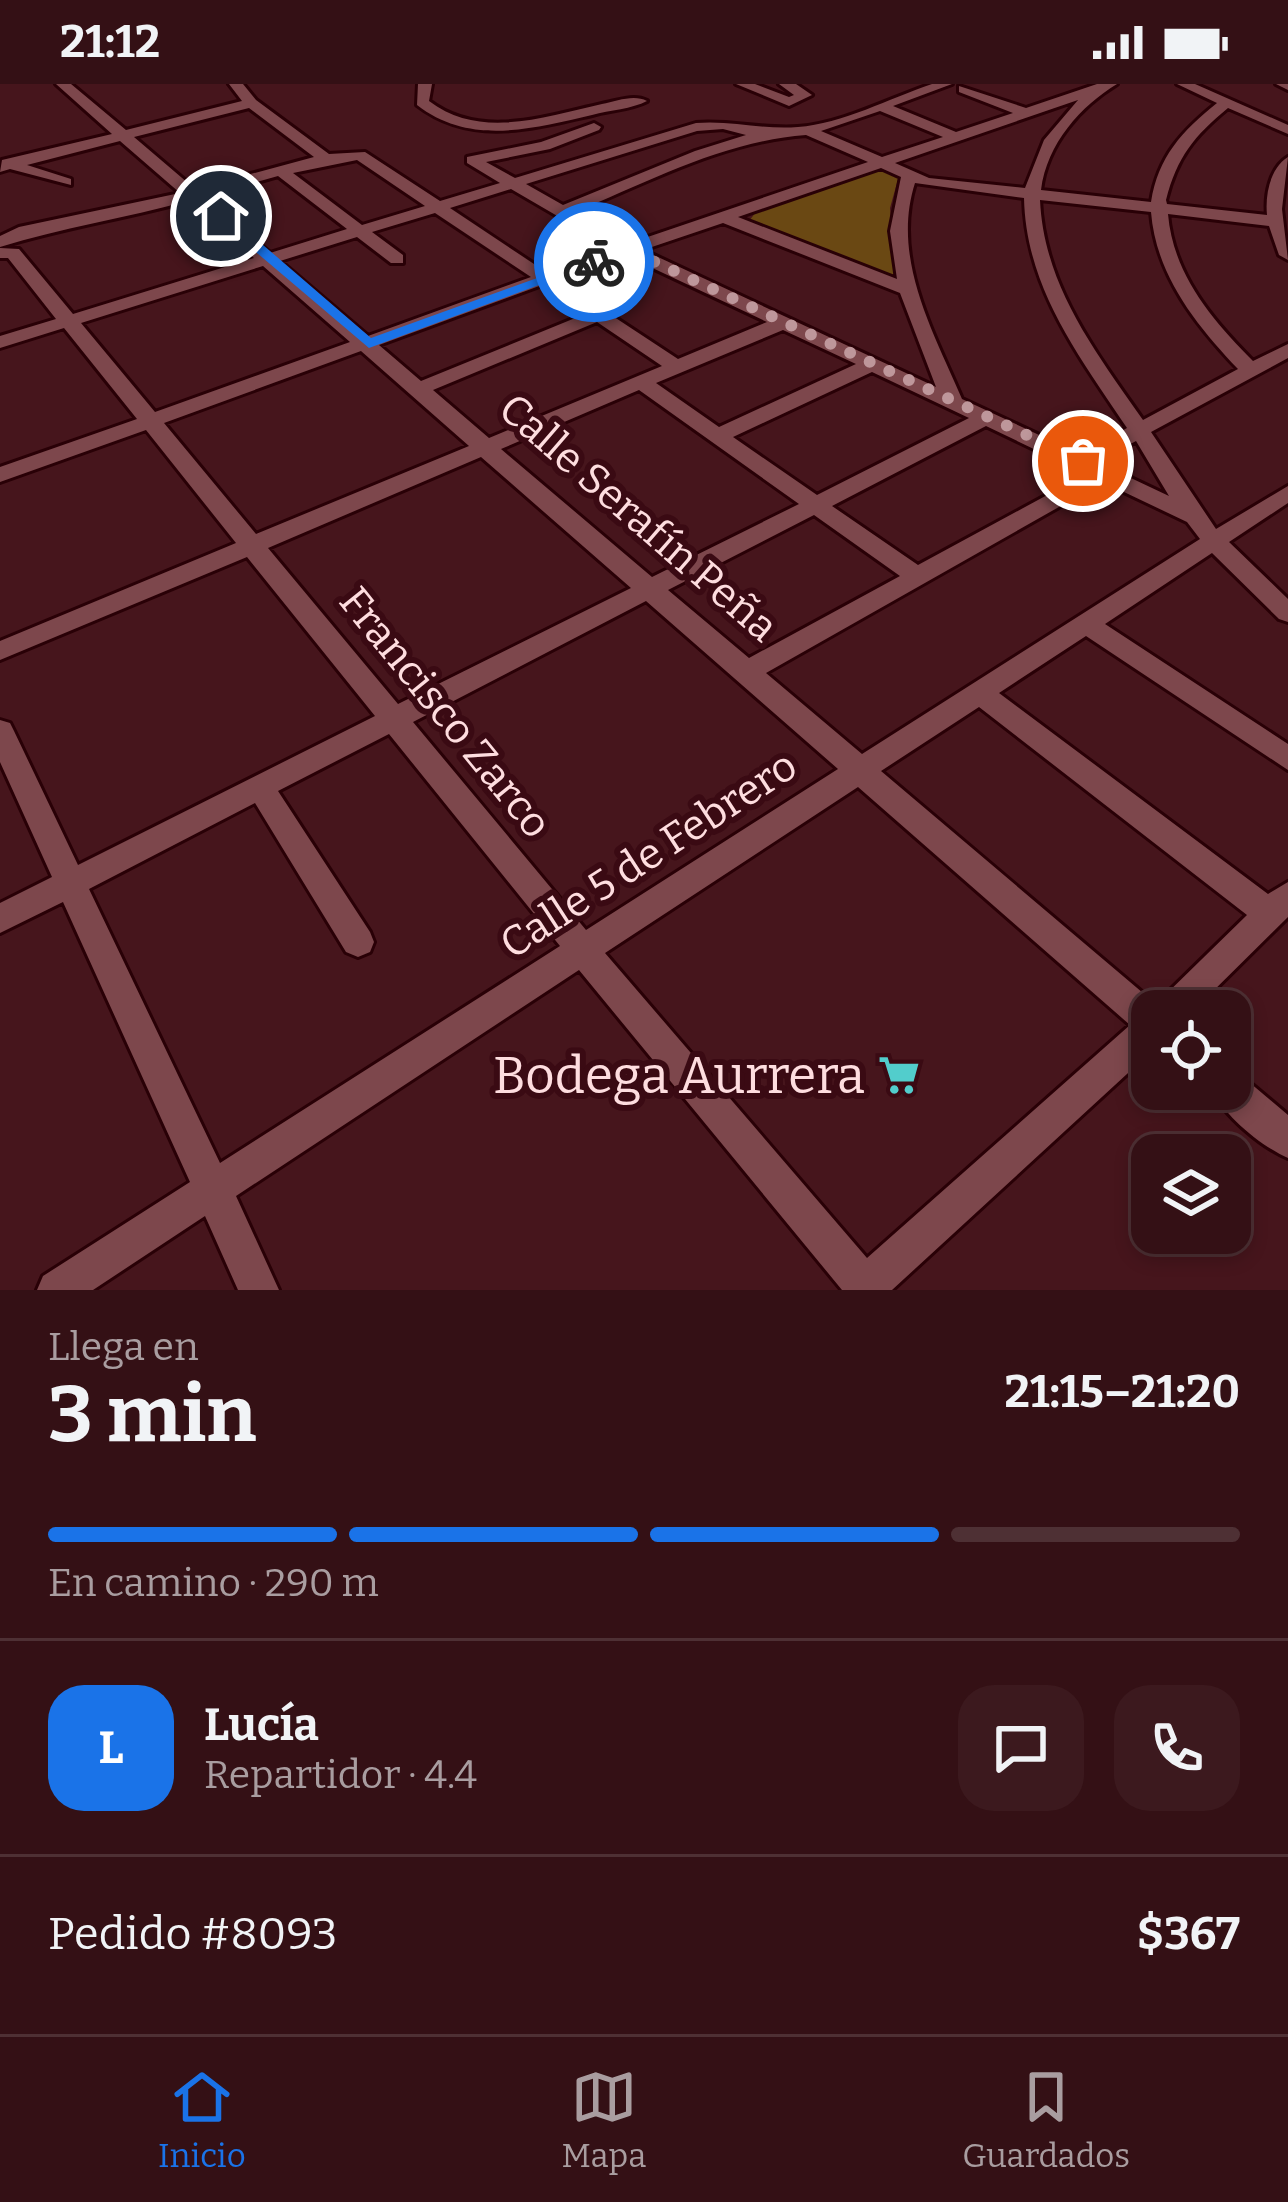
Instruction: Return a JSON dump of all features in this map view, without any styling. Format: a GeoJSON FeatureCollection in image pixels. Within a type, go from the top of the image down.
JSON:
{"type":"FeatureCollection","features":[{"type":"Feature","properties":{"kind":"street","name":"Calle Serafín Peña"},"geometry":{"type":"LineString","coordinates":[[63,84],[273,260],[1131,1007]]}},
{"type":"Feature","properties":{"kind":"street"},"geometry":{"type":"LineString","coordinates":[[236,84],[251,103],[326,159]]}},
{"type":"Feature","properties":{"kind":"street"},"geometry":{"type":"LineString","coordinates":[[425,84],[422,102],[436,116],[457,123],[533,126],[643,102],[612,121],[545,146],[472,160],[629,250],[1094,466],[1206,530]]}},
{"type":"Feature","properties":{"kind":"street"},"geometry":{"type":"LineString","coordinates":[[743,84],[789,102]]}},
{"type":"Feature","properties":{"kind":"street"},"geometry":{"type":"LineString","coordinates":[[786,84],[805,95],[785,107],[792,115],[909,176],[1272,221]]}},
{"type":"Feature","properties":{"kind":"street"},"geometry":{"type":"LineString","coordinates":[[559,213],[650,172],[763,134],[814,129],[945,84]]}},
{"type":"Feature","properties":{"kind":"street"},"geometry":{"type":"LineString","coordinates":[[1184,84],[1287,129]]}},
{"type":"Feature","properties":{"kind":"street"},"geometry":{"type":"LineString","coordinates":[[0,475],[1094,86]]}},
{"type":"Feature","properties":{"kind":"street"},"geometry":{"type":"LineString","coordinates":[[1094,86],[1043,152],[1032,194],[1032,233],[1050,285],[1206,530],[1288,614]]}},
{"type":"Feature","properties":{"kind":"street"},"geometry":{"type":"LineString","coordinates":[[964,89],[1026,112]]}},
{"type":"Feature","properties":{"kind":"street"},"geometry":{"type":"LineString","coordinates":[[1227,102],[1189,130],[1169,155],[1156,208],[1158,234],[1179,282],[1221,342],[1250,370]]}},
{"type":"Feature","properties":{"kind":"street"},"geometry":{"type":"LineString","coordinates":[[4,164],[251,103]]}},
{"type":"Feature","properties":{"kind":"street"},"geometry":{"type":"LineString","coordinates":[[880,106],[956,136]]}},
{"type":"Feature","properties":{"kind":"street"},"geometry":{"type":"LineString","coordinates":[[0,342],[696,127],[723,125],[763,134]]}},
{"type":"Feature","properties":{"kind":"street"},"geometry":{"type":"LineString","coordinates":[[0,242],[26,231],[117,215],[326,159],[365,157],[678,368]]}},
{"type":"Feature","properties":{"kind":"street"},"geometry":{"type":"LineString","coordinates":[[4,164],[65,182]]}},
{"type":"Feature","properties":{"kind":"street"},"geometry":{"type":"LineString","coordinates":[[280,171],[397,259]]}},
{"type":"Feature","properties":{"kind":"street"},"geometry":{"type":"LineString","coordinates":[[1285,172],[1272,221],[1288,255]]}},
{"type":"Feature","properties":{"kind":"street"},"geometry":{"type":"LineString","coordinates":[[909,176],[898,219],[908,290],[952,400]]}},
{"type":"Feature","properties":{"kind":"street"},"geometry":{"type":"LineString","coordinates":[[723,217],[908,290]]}},
{"type":"Feature","properties":{"kind":"street","name":"Francisco Zarco"},"geometry":{"type":"LineString","coordinates":[[0,253],[13,254],[866,1289]]}},
{"type":"Feature","properties":{"kind":"street"},"geometry":{"type":"LineString","coordinates":[[421,388],[598,315]]}},
{"type":"Feature","properties":{"kind":"street"},"geometry":{"type":"LineString","coordinates":[[0,651],[782,323]]}},
{"type":"Feature","properties":{"kind":"street"},"geometry":{"type":"LineString","coordinates":[[747,670],[917,576],[1094,466],[1139,429],[1288,350]]}},
{"type":"Feature","properties":{"kind":"street"},"geometry":{"type":"LineString","coordinates":[[717,436],[873,364]]}},
{"type":"Feature","properties":{"kind":"street"},"geometry":{"type":"LineString","coordinates":[[642,383],[917,576]]}},
{"type":"Feature","properties":{"kind":"street"},"geometry":{"type":"LineString","coordinates":[[0,919],[988,416]]}},
{"type":"Feature","properties":{"kind":"street","name":"Calle 5 de Febrero"},"geometry":{"type":"LineString","coordinates":[[56,1290],[1087,624],[1206,530],[1288,493]]}},
{"type":"Feature","properties":{"kind":"street"},"geometry":{"type":"LineString","coordinates":[[1087,624],[1288,759]]}},
{"type":"Feature","properties":{"kind":"street"},"geometry":{"type":"LineString","coordinates":[[978,692],[1279,905],[1192,990]]}},
{"type":"Feature","properties":{"kind":"street"},"geometry":{"type":"LineString","coordinates":[[0,731],[259,1290]]}},
{"type":"Feature","properties":{"kind":"street"},"geometry":{"type":"LineString","coordinates":[[260,787],[358,942]]}},
{"type":"Feature","properties":{"kind":"street"},"geometry":{"type":"LineString","coordinates":[[866,1289],[1131,1044]]}},
{"type":"Feature","properties":{"kind":"street"},"geometry":{"type":"LineString","coordinates":[[1251,1107],[1288,1139]]}},
{"type":"Feature","properties":{"kind":"shaded area"},"geometry":{"type":"Polygon","coordinates":[[[886,168],[900,172],[890,208],[894,278],[749,221],[756,212],[886,168]]]}},
{"type":"Feature","properties":{"kind":"way so far"},"geometry":{"type":"LineString","coordinates":[[594,262],[629,250],[1083,461]]}},
{"type":"Feature","properties":{"kind":"place","name":"Bodega Aurrera"},"geometry":{"type":"Point","coordinates":[899,1075]}},
{"type":"Feature","properties":{"kind":"route"},"geometry":{"type":"LineString","coordinates":[[221,216],[369,344],[594,262]]}}]}
